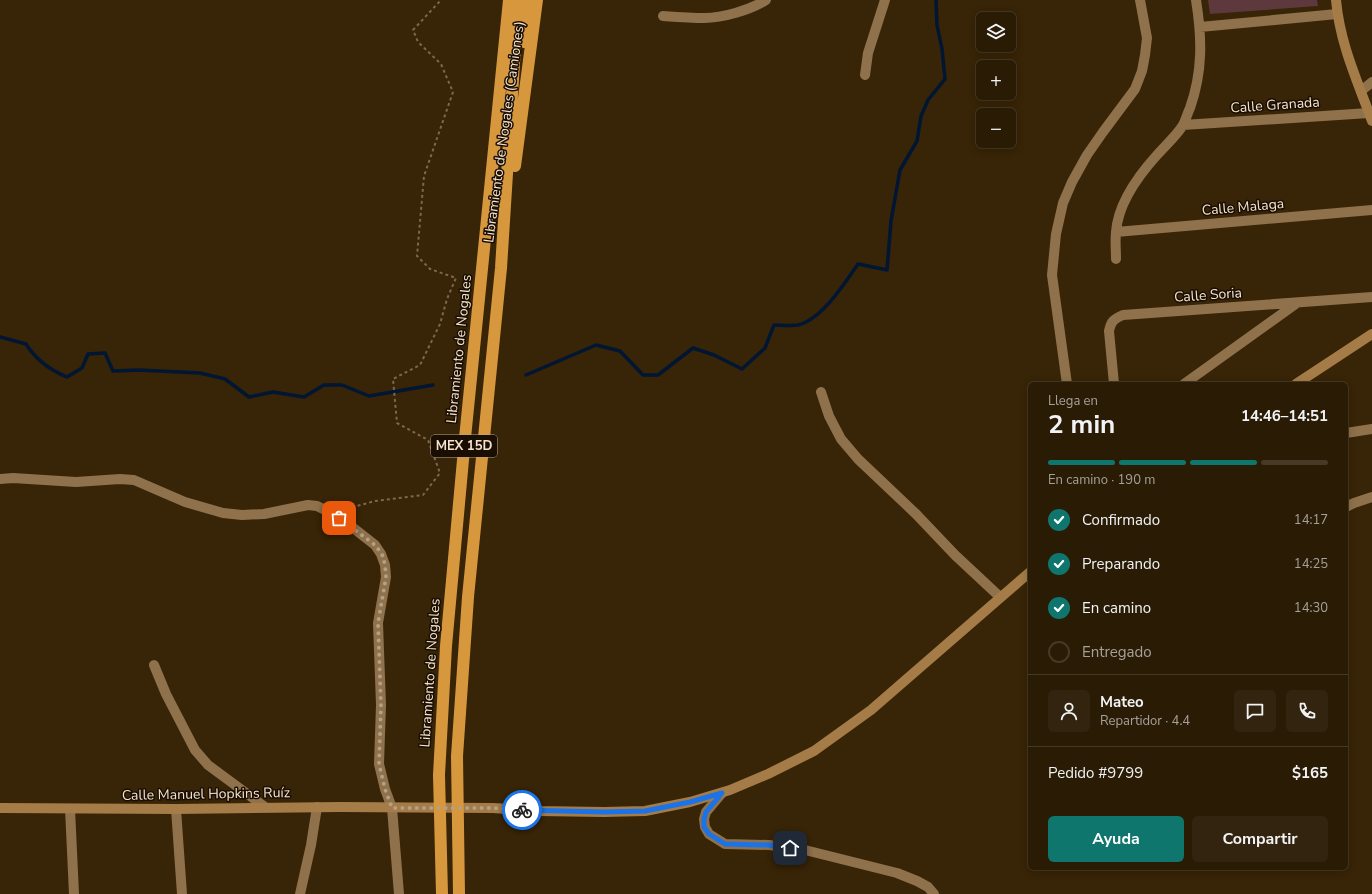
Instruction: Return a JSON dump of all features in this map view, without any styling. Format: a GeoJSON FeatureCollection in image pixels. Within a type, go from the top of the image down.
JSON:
{"type":"FeatureCollection","features":[{"type":"Feature","properties":{"kind":"highway","name":"Libramiento de Nogales"},"geometry":{"type":"LineString","coordinates":[[442,894],[439,775],[446,646],[464,446],[509,0]]}},
{"type":"Feature","properties":{"kind":"highway","name":"MEX 15D"},"geometry":{"type":"LineString","coordinates":[[501,268],[518,0]]}},
{"type":"Feature","properties":{"kind":"highway","name":"MEX 15D"},"geometry":{"type":"LineString","coordinates":[[458,894],[457,748],[468,597],[528,0]]}},
{"type":"Feature","properties":{"kind":"highway","name":"Libramiento de Nogales (Camiones)"},"geometry":{"type":"LineString","coordinates":[[501,268],[537,0]]}},
{"type":"Feature","properties":{"kind":"street"},"geometry":{"type":"LineString","coordinates":[[663,16],[705,18],[732,13],[759,4],[766,0]]}},
{"type":"Feature","properties":{"kind":"street"},"geometry":{"type":"LineString","coordinates":[[865,75],[868,53],[885,0]]}},
{"type":"Feature","properties":{"kind":"street"},"geometry":{"type":"LineString","coordinates":[[1067,382],[1052,275],[1056,234],[1063,203],[1072,182],[1087,155],[1135,89],[1145,55],[1146,38],[1140,0]]}},
{"type":"Feature","properties":{"kind":"street"},"geometry":{"type":"LineString","coordinates":[[1116,259],[1116,232],[1120,212],[1129,192],[1151,162],[1183,126],[1193,99],[1200,71],[1201,49],[1200,27],[1196,0]]}},
{"type":"Feature","properties":{"kind":"street"},"geometry":{"type":"LineString","coordinates":[[1336,0],[1341,34],[1348,58],[1371,117]]}},
{"type":"Feature","properties":{"kind":"street"},"geometry":{"type":"LineString","coordinates":[[1200,27],[1337,14]]}},
{"type":"Feature","properties":{"kind":"street"},"geometry":{"type":"LineString","coordinates":[[1361,91],[1372,82]]}},
{"type":"Feature","properties":{"kind":"street","name":"Calle Granada"},"geometry":{"type":"LineString","coordinates":[[1183,126],[1371,117]]}},
{"type":"Feature","properties":{"kind":"street","name":"Calle Malaga"},"geometry":{"type":"LineString","coordinates":[[1116,232],[1372,210]]}},
{"type":"Feature","properties":{"kind":"street","name":"Calle Soria"},"geometry":{"type":"LineString","coordinates":[[1114,382],[1109,331],[1110,324],[1115,318],[1123,315],[1372,297]]}},
{"type":"Feature","properties":{"kind":"street"},"geometry":{"type":"LineString","coordinates":[[1187,382],[1297,303]]}},
{"type":"Feature","properties":{"kind":"street"},"geometry":{"type":"LineString","coordinates":[[1299,382],[1372,334]]}},
{"type":"Feature","properties":{"kind":"street"},"geometry":{"type":"LineString","coordinates":[[821,392],[829,416],[841,439],[858,459],[916,514],[955,555],[1000,597]]}},
{"type":"Feature","properties":{"kind":"street"},"geometry":{"type":"LineString","coordinates":[[1348,433],[1372,429]]}},
{"type":"Feature","properties":{"kind":"street"},"geometry":{"type":"LineString","coordinates":[[0,479],[13,478],[76,482],[120,479],[134,480],[185,502],[223,513],[242,515],[264,514],[308,505],[317,506],[347,523],[375,545],[382,554],[386,577],[378,623],[381,705],[379,764],[385,789],[392,808],[399,894]]}},
{"type":"Feature","properties":{"kind":"street"},"geometry":{"type":"LineString","coordinates":[[1348,506],[1372,497]]}},
{"type":"Feature","properties":{"kind":"street","name":"Calle Manuel Hopkins Ruíz"},"geometry":{"type":"LineString","coordinates":[[0,808],[493,808],[589,812],[645,811],[690,802],[722,793],[768,774],[814,750],[826,742],[871,710],[1028,574]]}},
{"type":"Feature","properties":{"kind":"street"},"geometry":{"type":"LineString","coordinates":[[154,665],[166,694],[195,750],[208,765],[265,807]]}},
{"type":"Feature","properties":{"kind":"street"},"geometry":{"type":"LineString","coordinates":[[722,793],[706,812],[704,827],[709,834],[725,844],[768,845],[801,849],[897,873],[917,881],[934,894]]}},
{"type":"Feature","properties":{"kind":"street"},"geometry":{"type":"LineString","coordinates":[[300,894],[311,845],[317,807]]}},
{"type":"Feature","properties":{"kind":"street"},"geometry":{"type":"LineString","coordinates":[[70,809],[74,894]]}},
{"type":"Feature","properties":{"kind":"street"},"geometry":{"type":"LineString","coordinates":[[176,809],[182,894]]}},
{"type":"Feature","properties":{"kind":"path"},"geometry":{"type":"LineString","coordinates":[[331,513],[375,501],[423,494],[440,473],[428,440],[397,423],[393,379],[420,365],[440,324],[447,299],[456,278],[430,269],[417,256],[424,176],[453,92],[441,64],[418,42],[413,30],[440,0]]}},
{"type":"Feature","properties":{"kind":"shaded area"},"geometry":{"type":"Polygon","coordinates":[[[1208,0],[1317,0],[1318,6],[1210,14],[1208,0]]]}},
{"type":"Feature","properties":{"kind":"waterway"},"geometry":{"type":"LineString","coordinates":[[526,375],[596,345],[620,351],[643,375],[658,375],[693,348],[714,355],[742,369],[765,348],[774,325],[798,325],[816,316],[847,281],[858,264],[887,270],[891,221],[900,170],[917,141],[921,116],[928,100],[945,79],[942,49],[937,25],[936,0]]}},
{"type":"Feature","properties":{"kind":"waterway"},"geometry":{"type":"LineString","coordinates":[[0,337],[26,344],[34,355],[44,364],[67,377],[82,368],[88,354],[105,353],[113,371],[139,370],[200,373],[225,379],[249,397],[273,392],[304,397],[324,385],[342,385],[369,396],[433,385]]}},
{"type":"Feature","properties":{"kind":"way so far"},"geometry":{"type":"LineString","coordinates":[[339,518],[375,545],[382,554],[385,565],[386,577],[378,623],[381,705],[379,764],[385,789],[392,808],[493,808],[522,810]]}},
{"type":"Feature","properties":{"kind":"route"},"geometry":{"type":"LineString","coordinates":[[522,810],[604,812],[645,811],[690,802],[722,793],[706,812],[704,827],[709,834],[725,844],[768,845],[790,848]]}}]}
